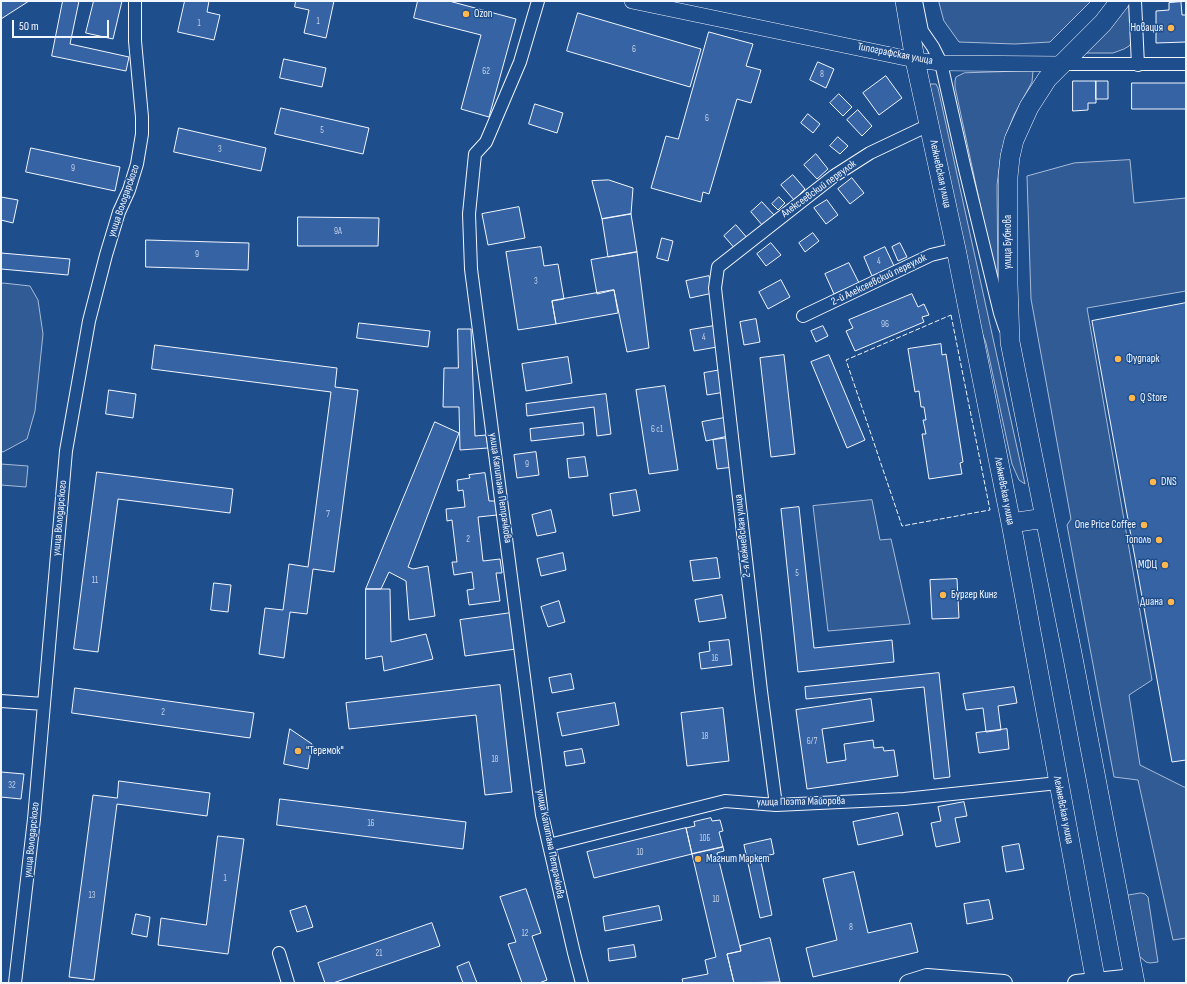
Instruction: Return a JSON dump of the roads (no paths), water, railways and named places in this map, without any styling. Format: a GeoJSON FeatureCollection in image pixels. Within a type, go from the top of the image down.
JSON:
{"type":"FeatureCollection","features":[{"type":"Feature","properties":{"kind":"highway","name":"Лежневская улица"},"geometry":{"type":"LineString","coordinates":[[905,1],[915,60],[956,248],[1011,523],[1096,982]]}},
{"type":"Feature","properties":{"kind":"highway","name":"улица Бубнова"},"geometry":{"type":"LineString","coordinates":[[1045,518],[1010,342],[1008,204],[1010,157],[1014,140],[1029,107],[1047,79],[1060,64],[1103,23],[1120,1]]}},
{"type":"Feature","properties":{"kind":"highway"},"geometry":{"type":"LineString","coordinates":[[1011,523],[1045,518],[1135,980]]}},
{"type":"Feature","properties":{"kind":"main road"},"geometry":{"type":"LineString","coordinates":[[908,983],[927,977],[1004,983]]}},
{"type":"Feature","properties":{"kind":"main road"},"geometry":{"type":"LineString","coordinates":[[1076,983],[1135,980]]}},
{"type":"Feature","properties":{"kind":"street","name":"улица Володарского"},"geometry":{"type":"LineString","coordinates":[[15,983],[34,819],[66,451],[89,321],[119,212],[129,190],[137,164],[142,134],[142,117],[134,41],[135,1]]}},
{"type":"Feature","properties":{"kind":"street","name":"улица Капитана Петрачкова"},"geometry":{"type":"LineString","coordinates":[[538,1],[520,62],[486,142],[475,154],[469,214],[471,269],[542,815],[582,983]]}},
{"type":"Feature","properties":{"kind":"street","name":"Типографская улица"},"geometry":{"type":"LineString","coordinates":[[632,1],[915,60],[941,63],[1186,64]]}},
{"type":"Feature","properties":{"kind":"street"},"geometry":{"type":"LineString","coordinates":[[916,1],[922,31],[933,47],[941,63],[1000,313],[1010,342]]}},
{"type":"Feature","properties":{"kind":"street"},"geometry":{"type":"LineString","coordinates":[[1135,1],[1138,65]]}},
{"type":"Feature","properties":{"kind":"street","name":"Алексеевский переулок"},"geometry":{"type":"LineString","coordinates":[[718,267],[834,176],[870,153],[929,125]]}},
{"type":"Feature","properties":{"kind":"street","name":"2-й Алексеевский переулок"},"geometry":{"type":"LineString","coordinates":[[803,316],[930,254],[956,248]]}},
{"type":"Feature","properties":{"kind":"street","name":"2-я Лежневская улица"},"geometry":{"type":"LineString","coordinates":[[718,267],[715,288],[761,691],[776,805]]}},
{"type":"Feature","properties":{"kind":"street"},"geometry":{"type":"LineString","coordinates":[[1,701],[44,704]]}},
{"type":"Feature","properties":{"kind":"street","name":"улица Поэта Майорова"},"geometry":{"type":"LineString","coordinates":[[548,845],[725,802],[776,805],[904,798],[1058,782]]}},
{"type":"Feature","properties":{"kind":"street"},"geometry":{"type":"LineString","coordinates":[[279,953],[288,983]]}},
{"type":"Feature","properties":{"kind":"place","name":"Ozon"},"geometry":{"type":"Point","coordinates":[466,14]}},
{"type":"Feature","properties":{"kind":"place","name":"Новация"},"geometry":{"type":"Point","coordinates":[1171,28]}},
{"type":"Feature","properties":{"kind":"place","name":"Фудпарк"},"geometry":{"type":"Point","coordinates":[1118,359]}},
{"type":"Feature","properties":{"kind":"place","name":"Q Store"},"geometry":{"type":"Point","coordinates":[1132,398]}},
{"type":"Feature","properties":{"kind":"place","name":"DNS"},"geometry":{"type":"Point","coordinates":[1153,482]}},
{"type":"Feature","properties":{"kind":"place","name":"One Price Coffee"},"geometry":{"type":"Point","coordinates":[1144,525]}},
{"type":"Feature","properties":{"kind":"place","name":"Тополь"},"geometry":{"type":"Point","coordinates":[1159,540]}},
{"type":"Feature","properties":{"kind":"place","name":"МФЦ"},"geometry":{"type":"Point","coordinates":[1165,565]}},
{"type":"Feature","properties":{"kind":"place","name":"Бургер Кинг"},"geometry":{"type":"Point","coordinates":[943,595]}},
{"type":"Feature","properties":{"kind":"place","name":"Диана"},"geometry":{"type":"Point","coordinates":[1171,602]}},
{"type":"Feature","properties":{"kind":"place","name":"\"Теремок\""},"geometry":{"type":"Point","coordinates":[298,751]}},
{"type":"Feature","properties":{"kind":"place","name":"Магнит Маркет"},"geometry":{"type":"Point","coordinates":[698,859]}}]}
